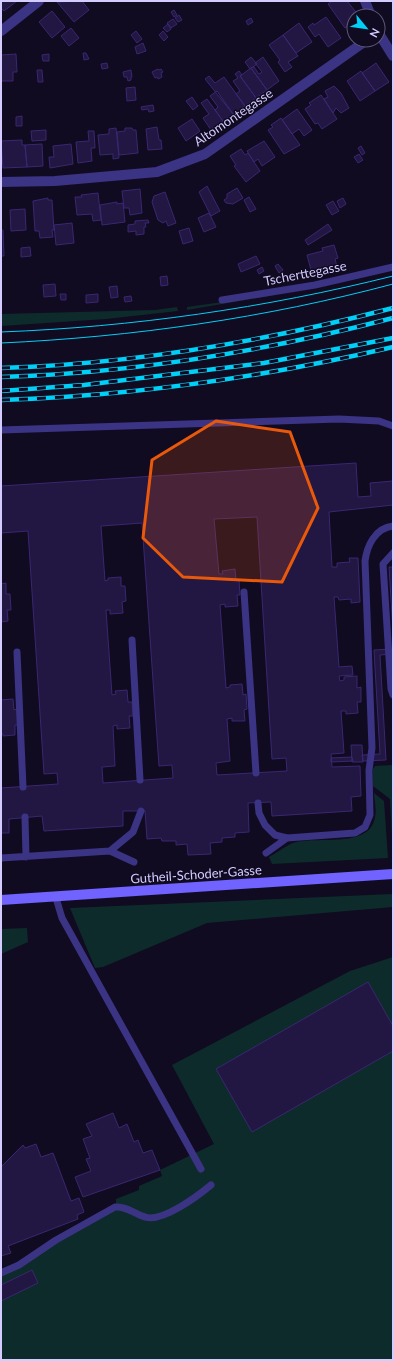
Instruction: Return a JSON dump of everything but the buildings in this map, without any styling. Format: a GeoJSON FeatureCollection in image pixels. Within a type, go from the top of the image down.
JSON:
{"type":"FeatureCollection","features":[{"type":"Feature","properties":{"kind":"street"},"geometry":{"type":"LineString","coordinates":[[1,31],[39,1]]}},
{"type":"Feature","properties":{"kind":"street"},"geometry":{"type":"LineString","coordinates":[[386,45],[393,56]]}},
{"type":"Feature","properties":{"kind":"street","name":"Altomontegasse"},"geometry":{"type":"LineString","coordinates":[[1,182],[55,181],[157,172],[205,154],[356,48]]}},
{"type":"Feature","properties":{"kind":"street","name":"Gutheil-Schoder-Gasse"},"geometry":{"type":"LineString","coordinates":[[1,900],[56,898],[393,874]]}},
{"type":"Feature","properties":{"kind":"lane","name":"Tscherttegasse"},"geometry":{"type":"LineString","coordinates":[[222,300],[302,287],[393,267]]}},
{"type":"Feature","properties":{"kind":"lane"},"geometry":{"type":"LineString","coordinates":[[1,430],[339,419],[379,421],[393,426]]}},
{"type":"Feature","properties":{"kind":"lane"},"geometry":{"type":"LineString","coordinates":[[258,803],[259,813],[265,825],[276,835],[287,838],[355,833],[365,827],[370,815],[369,770],[372,748],[365,561],[368,546],[376,534],[393,526]]}},
{"type":"Feature","properties":{"kind":"lane"},"geometry":{"type":"LineString","coordinates":[[393,552],[383,564],[391,688],[393,695]]}},
{"type":"Feature","properties":{"kind":"lane"},"geometry":{"type":"LineString","coordinates":[[244,592],[256,773]]}},
{"type":"Feature","properties":{"kind":"lane"},"geometry":{"type":"LineString","coordinates":[[132,640],[140,780]]}},
{"type":"Feature","properties":{"kind":"lane"},"geometry":{"type":"LineString","coordinates":[[17,652],[23,786]]}},
{"type":"Feature","properties":{"kind":"lane"},"geometry":{"type":"LineString","coordinates":[[110,851],[133,832],[141,811]]}},
{"type":"Feature","properties":{"kind":"lane"},"geometry":{"type":"LineString","coordinates":[[25,817],[26,857]]}},
{"type":"Feature","properties":{"kind":"lane"},"geometry":{"type":"LineString","coordinates":[[266,853],[287,838]]}},
{"type":"Feature","properties":{"kind":"lane"},"geometry":{"type":"LineString","coordinates":[[1,858],[110,851],[134,862]]}},
{"type":"Feature","properties":{"kind":"lane"},"geometry":{"type":"LineString","coordinates":[[56,898],[62,918],[201,1169]]}},
{"type":"Feature","properties":{"kind":"lane"},"geometry":{"type":"LineString","coordinates":[[1,1273],[19,1265],[56,1240],[116,1207],[122,1206],[145,1217],[158,1217],[187,1203],[211,1185]]}},
{"type":"Feature","properties":{"kind":"highlighted area"},"geometry":{"type":"Polygon","coordinates":[[[216,421],[290,432],[318,508],[282,582],[183,577],[143,538],[152,460],[216,421]]]}},
{"type":"Feature","properties":{"kind":"green space"},"geometry":{"type":"Polygon","coordinates":[[[280,294],[187,310],[187,307],[280,294]]]}},
{"type":"Feature","properties":{"kind":"green space"},"geometry":{"type":"Polygon","coordinates":[[[177,307],[178,311],[106,319],[1,326],[1,314],[155,310],[177,307]]]}},
{"type":"Feature","properties":{"kind":"green space"},"geometry":{"type":"Polygon","coordinates":[[[393,765],[393,855],[390,799],[373,786],[373,769],[375,766],[393,765]]]}},
{"type":"Feature","properties":{"kind":"green space"},"geometry":{"type":"Polygon","coordinates":[[[374,793],[384,801],[388,858],[272,864],[269,857],[293,843],[353,838],[363,834],[371,827],[376,814],[374,793]]]}},
{"type":"Feature","properties":{"kind":"green space"},"geometry":{"type":"Polygon","coordinates":[[[393,894],[393,907],[207,923],[103,967],[95,968],[70,908],[393,894]]]}},
{"type":"Feature","properties":{"kind":"green space"},"geometry":{"type":"Polygon","coordinates":[[[27,928],[28,942],[1,954],[1,929],[27,928]]]}},
{"type":"Feature","properties":{"kind":"green space"},"geometry":{"type":"Polygon","coordinates":[[[393,957],[393,1360],[1,1360],[1,1269],[15,1263],[116,1204],[116,1199],[139,1190],[139,1186],[162,1176],[160,1170],[214,1144],[172,1065],[350,971],[393,957]]]}},
{"type":"Feature","properties":{"kind":"tram line"},"geometry":{"type":"LineString","coordinates":[[1,332],[100,326],[149,321],[296,298],[393,276]]}},
{"type":"Feature","properties":{"kind":"tram line"},"geometry":{"type":"LineString","coordinates":[[1,343],[100,336],[198,324],[296,307],[393,284]]}},
{"type":"Feature","properties":{"kind":"railway"},"geometry":{"type":"LineString","coordinates":[[1,368],[100,362],[199,349],[297,331],[393,308]]}},
{"type":"Feature","properties":{"kind":"railway"},"geometry":{"type":"LineString","coordinates":[[1,377],[100,371],[199,358],[297,341],[393,318]]}},
{"type":"Feature","properties":{"kind":"railway"},"geometry":{"type":"LineString","coordinates":[[1,391],[84,385],[264,363],[393,338]]}},
{"type":"Feature","properties":{"kind":"railway"},"geometry":{"type":"LineString","coordinates":[[1,400],[100,394],[198,383],[247,376],[345,358],[393,347]]}}]}
